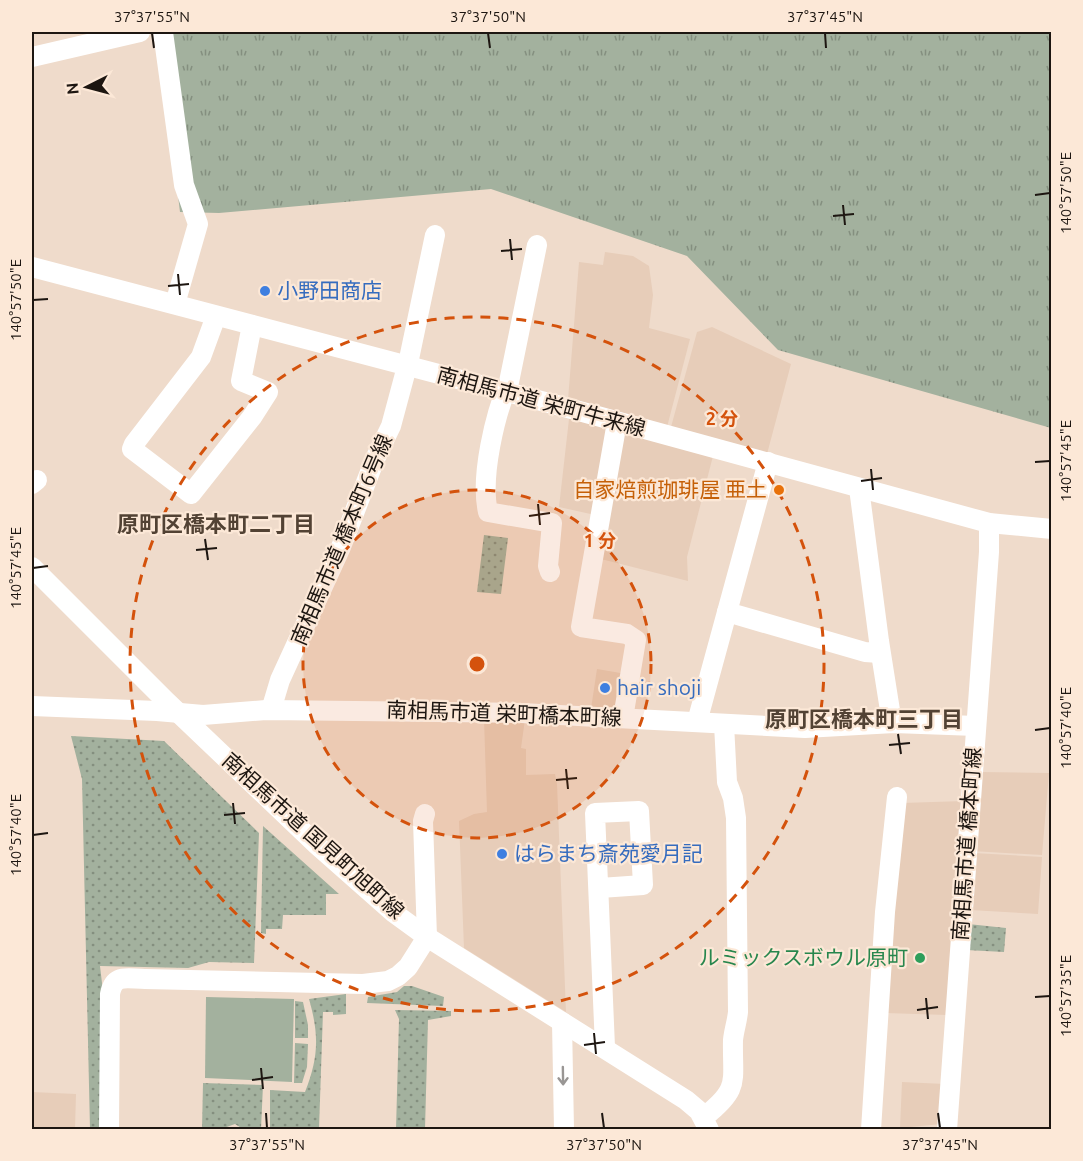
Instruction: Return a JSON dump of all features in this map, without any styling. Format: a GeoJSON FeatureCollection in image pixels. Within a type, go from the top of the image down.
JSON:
{"type":"FeatureCollection","features":[{"type":"Feature","properties":{"kind":"street"},"geometry":{"type":"LineString","coordinates":[[32,57],[140,32]]}},
{"type":"Feature","properties":{"kind":"street"},"geometry":{"type":"LineString","coordinates":[[163,32],[184,184],[198,224],[175,304]]}},
{"type":"Feature","properties":{"kind":"street","name":"南相馬市道 橋本町6号線"},"geometry":{"type":"LineString","coordinates":[[271,710],[280,680],[341,547],[375,459],[391,426],[407,367],[435,235]]}},
{"type":"Feature","properties":{"kind":"street"},"geometry":{"type":"LineString","coordinates":[[537,245],[509,382],[504,392],[489,456],[485,500],[488,512],[552,523],[548,566],[550,572]]}},
{"type":"Feature","properties":{"kind":"street","name":"南相馬市道 栄町牛来線"},"geometry":{"type":"LineString","coordinates":[[32,267],[768,462],[989,523],[1052,529]]}},
{"type":"Feature","properties":{"kind":"street"},"geometry":{"type":"LineString","coordinates":[[216,316],[201,357],[132,449],[191,494],[252,417],[268,392],[241,381],[252,326]]}},
{"type":"Feature","properties":{"kind":"street"},"geometry":{"type":"LineString","coordinates":[[617,422],[580,627],[627,634],[636,640],[623,718]]}},
{"type":"Feature","properties":{"kind":"street"},"geometry":{"type":"LineString","coordinates":[[697,722],[768,462]]}},
{"type":"Feature","properties":{"kind":"street"},"geometry":{"type":"LineString","coordinates":[[859,488],[880,653],[892,723]]}},
{"type":"Feature","properties":{"kind":"street","name":"南相馬市道 橋本町線"},"geometry":{"type":"LineString","coordinates":[[947,1130],[989,552],[989,523]]}},
{"type":"Feature","properties":{"kind":"street","name":"南相馬市道 国見町旭町線"},"geometry":{"type":"LineString","coordinates":[[32,567],[179,713],[312,840],[394,913],[427,937],[686,1100],[707,1123]]}},
{"type":"Feature","properties":{"kind":"street"},"geometry":{"type":"LineString","coordinates":[[727,612],[865,652],[880,653]]}},
{"type":"Feature","properties":{"kind":"street","name":"南相馬市道 栄町橋本町線"},"geometry":{"type":"LineString","coordinates":[[32,706],[203,715],[271,710],[498,712],[805,728],[892,723],[976,726]]}},
{"type":"Feature","properties":{"kind":"street"},"geometry":{"type":"LineString","coordinates":[[707,1123],[730,1092],[733,1082],[734,1033],[738,1012],[736,827],[733,798],[727,782],[724,723]]}},
{"type":"Feature","properties":{"kind":"street"},"geometry":{"type":"LineString","coordinates":[[871,1130],[885,912],[897,797]]}},
{"type":"Feature","properties":{"kind":"street"},"geometry":{"type":"LineString","coordinates":[[109,1130],[110,994],[116,980],[145,978],[375,984],[388,981],[408,967],[427,937],[423,821],[425,814]]}},
{"type":"Feature","properties":{"kind":"street"},"geometry":{"type":"LineString","coordinates":[[600,888],[605,1047]]}},
{"type":"Feature","properties":{"kind":"street"},"geometry":{"type":"LineString","coordinates":[[562,1022],[564,1130]]}},
{"type":"Feature","properties":{"kind":"shaded area"},"geometry":{"type":"Polygon","coordinates":[[[605,252],[633,256],[649,266],[653,295],[649,328],[690,339],[667,427],[568,400],[579,262],[603,265],[605,252]]]}},
{"type":"Feature","properties":{"kind":"shaded area"},"geometry":{"type":"Polygon","coordinates":[[[712,327],[791,364],[767,454],[671,427],[697,332],[712,327]]]}},
{"type":"Feature","properties":{"kind":"shaded area"},"geometry":{"type":"Polygon","coordinates":[[[569,419],[610,428],[595,515],[559,507],[569,419]]]}},
{"type":"Feature","properties":{"kind":"shaded area"},"geometry":{"type":"Polygon","coordinates":[[[623,432],[713,456],[687,557],[688,581],[601,559],[623,432]]]}},
{"type":"Feature","properties":{"kind":"shaded area"},"geometry":{"type":"Polygon","coordinates":[[[597,669],[626,674],[619,711],[591,709],[597,669]]]}},
{"type":"Feature","properties":{"kind":"shaded area"},"geometry":{"type":"Polygon","coordinates":[[[484,718],[525,719],[521,748],[526,749],[526,775],[555,774],[566,1012],[464,948],[459,821],[474,814],[487,812],[484,718]]]}},
{"type":"Feature","properties":{"kind":"shaded area"},"geometry":{"type":"Polygon","coordinates":[[[979,772],[1049,773],[1042,855],[972,851],[979,772]]]}},
{"type":"Feature","properties":{"kind":"shaded area"},"geometry":{"type":"Polygon","coordinates":[[[964,801],[947,1015],[885,1013],[902,803],[964,801]]]}},
{"type":"Feature","properties":{"kind":"shaded area"},"geometry":{"type":"Polygon","coordinates":[[[974,853],[1042,857],[1038,914],[970,910],[974,853]]]}},
{"type":"Feature","properties":{"kind":"shaded area"},"geometry":{"type":"Polygon","coordinates":[[[902,1082],[945,1084],[942,1124],[900,1128],[902,1082]]]}},
{"type":"Feature","properties":{"kind":"shaded area"},"geometry":{"type":"Polygon","coordinates":[[[32,1092],[76,1094],[75,1129],[32,1129],[32,1092]]]}},
{"type":"Feature","properties":{"kind":"green space"},"geometry":{"type":"Polygon","coordinates":[[[158,32],[1051,32],[1051,428],[778,350],[687,256],[491,189],[219,213],[180,212],[158,32]]]}},
{"type":"Feature","properties":{"kind":"green space"},"geometry":{"type":"Polygon","coordinates":[[[484,535],[508,538],[501,594],[477,592],[484,535]]]}},
{"type":"Feature","properties":{"kind":"green space"},"geometry":{"type":"Polygon","coordinates":[[[71,736],[164,741],[259,833],[254,963],[209,962],[188,968],[100,966],[104,1000],[100,1129],[90,1129],[82,779],[71,736]]]}},
{"type":"Feature","properties":{"kind":"green space"},"geometry":{"type":"Polygon","coordinates":[[[263,826],[339,894],[326,894],[326,915],[283,915],[282,929],[266,929],[266,934],[261,933],[263,826]]]}},
{"type":"Feature","properties":{"kind":"green space"},"geometry":{"type":"Polygon","coordinates":[[[968,924],[1006,928],[1004,952],[966,950],[968,924]]]}},
{"type":"Feature","properties":{"kind":"green space"},"geometry":{"type":"Polygon","coordinates":[[[404,986],[412,986],[444,997],[443,1006],[367,1003],[368,997],[397,992],[404,986]]]}},
{"type":"Feature","properties":{"kind":"green space"},"geometry":{"type":"Polygon","coordinates":[[[346,994],[346,1014],[333,1015],[333,1012],[323,1012],[319,1129],[270,1129],[270,1090],[305,1092],[310,1079],[315,1056],[316,1035],[309,999],[346,994]]]}},
{"type":"Feature","properties":{"kind":"green space"},"geometry":{"type":"Polygon","coordinates":[[[206,997],[294,999],[292,1082],[205,1078],[206,997]]]}},
{"type":"Feature","properties":{"kind":"green space"},"geometry":{"type":"Polygon","coordinates":[[[295,1001],[303,1002],[308,1038],[295,1038],[295,1001]]]}},
{"type":"Feature","properties":{"kind":"green space"},"geometry":{"type":"Polygon","coordinates":[[[395,1010],[451,1011],[451,1016],[428,1020],[425,1129],[396,1129],[399,1019],[395,1010]]]}},
{"type":"Feature","properties":{"kind":"green space"},"geometry":{"type":"Polygon","coordinates":[[[295,1043],[308,1044],[307,1067],[302,1083],[294,1083],[295,1043]]]}},
{"type":"Feature","properties":{"kind":"green space"},"geometry":{"type":"Polygon","coordinates":[[[203,1083],[263,1085],[261,1129],[243,1129],[235,1124],[221,1129],[202,1129],[203,1083]]]}},
{"type":"Feature","properties":{"kind":"place","name":"小野田商店"},"geometry":{"type":"Point","coordinates":[265,291]}},
{"type":"Feature","properties":{"kind":"place","name":"自家焙煎珈琲屋 亜土"},"geometry":{"type":"Point","coordinates":[779,490]}},
{"type":"Feature","properties":{"kind":"place","name":"hair shoji"},"geometry":{"type":"Point","coordinates":[605,688]}},
{"type":"Feature","properties":{"kind":"place","name":"はらまち斎苑愛月記"},"geometry":{"type":"Point","coordinates":[502,854]}},
{"type":"Feature","properties":{"kind":"place","name":"ルミックスボウル原町"},"geometry":{"type":"Point","coordinates":[920,958]}},
{"type":"Feature","properties":{"kind":"district","name":"原町区橋本町二丁目"},"geometry":{"type":"Point","coordinates":[216,524]}},
{"type":"Feature","properties":{"kind":"district","name":"原町区橋本町三丁目"},"geometry":{"type":"Point","coordinates":[864,719]}}]}
